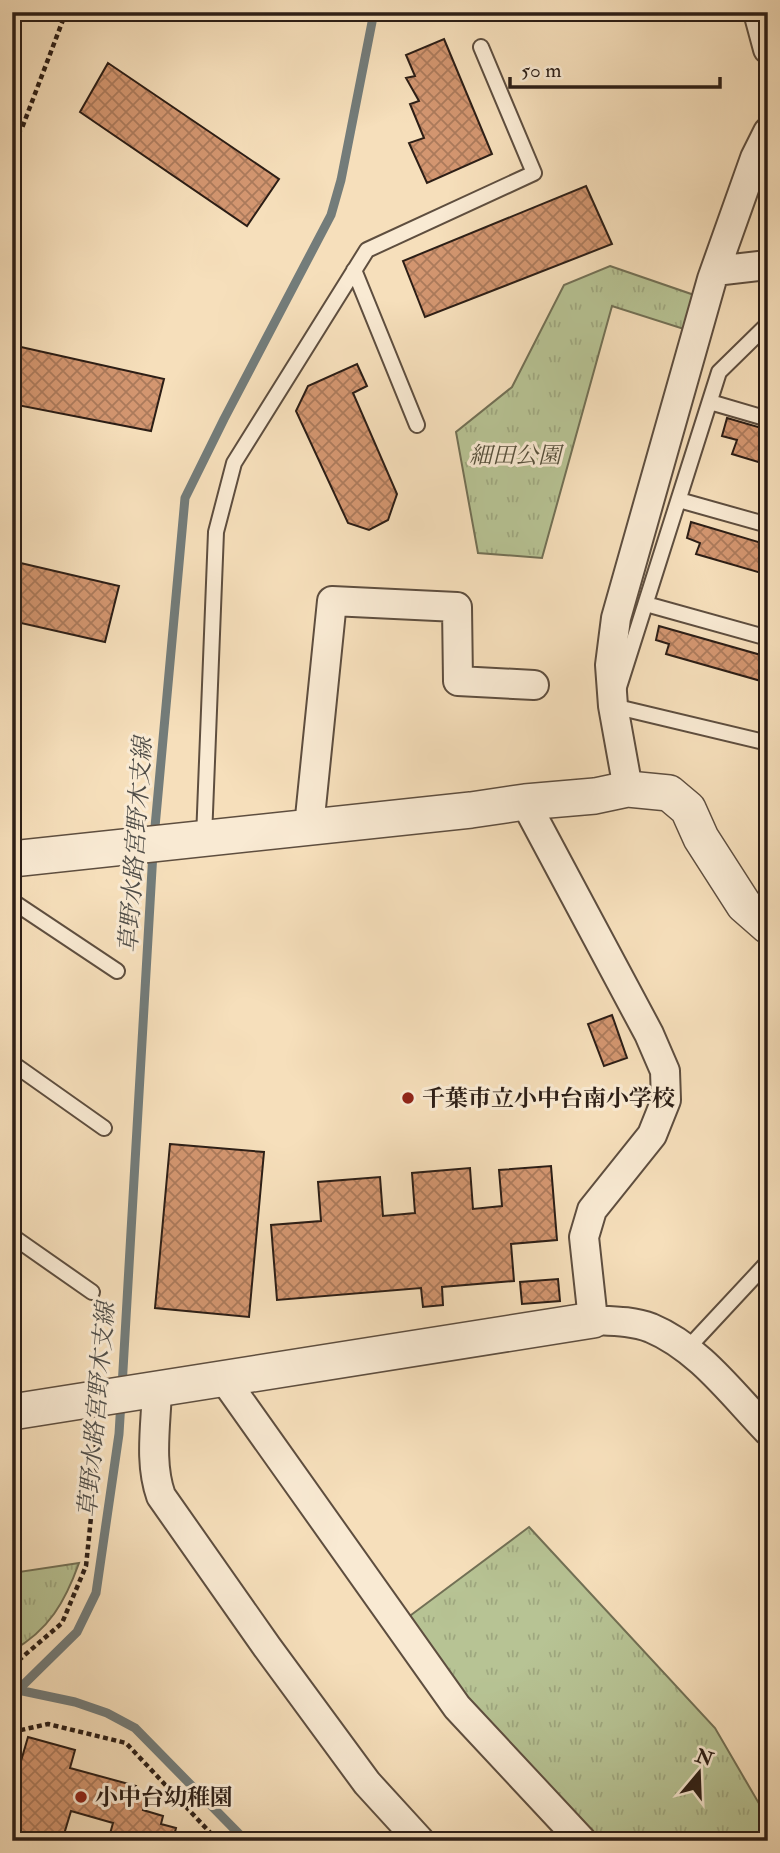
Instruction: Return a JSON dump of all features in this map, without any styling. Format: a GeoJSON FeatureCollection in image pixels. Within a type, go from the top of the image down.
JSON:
{"type":"FeatureCollection","features":[{"type":"Feature","properties":{"kind":"street"},"geometry":{"type":"LineString","coordinates":[[758,12],[768,49]]}},
{"type":"Feature","properties":{"kind":"street"},"geometry":{"type":"LineString","coordinates":[[628,789],[613,706],[610,665],[616,618],[715,271],[755,158],[768,132]]}},
{"type":"Feature","properties":{"kind":"street"},"geometry":{"type":"LineString","coordinates":[[715,271],[768,265]]}},
{"type":"Feature","properties":{"kind":"street"},"geometry":{"type":"LineString","coordinates":[[309,827],[332,601],[457,607],[458,681],[534,685]]}},
{"type":"Feature","properties":{"kind":"street"},"geometry":{"type":"LineString","coordinates":[[12,859],[595,796],[628,789],[669,793],[688,809],[701,838],[744,905],[768,926]]}},
{"type":"Feature","properties":{"kind":"street"},"geometry":{"type":"LineString","coordinates":[[524,802],[649,1034],[665,1071],[666,1100],[652,1135],[592,1210],[584,1237],[593,1320]]}},
{"type":"Feature","properties":{"kind":"street"},"geometry":{"type":"LineString","coordinates":[[12,1412],[593,1320],[628,1322],[651,1328],[675,1341],[704,1363],[768,1431]]}},
{"type":"Feature","properties":{"kind":"street"},"geometry":{"type":"LineString","coordinates":[[225,1380],[457,1707],[582,1841]]}},
{"type":"Feature","properties":{"kind":"street"},"geometry":{"type":"LineString","coordinates":[[157,1389],[154,1458],[156,1481],[162,1496],[267,1647],[367,1783],[420,1841]]}},
{"type":"Feature","properties":{"kind":"lane"},"geometry":{"type":"LineString","coordinates":[[204,838],[216,532],[234,463],[367,250],[534,173],[481,47]]}},
{"type":"Feature","properties":{"kind":"lane"},"geometry":{"type":"LineString","coordinates":[[354,270],[417,425]]}},
{"type":"Feature","properties":{"kind":"lane"},"geometry":{"type":"LineString","coordinates":[[768,324],[719,372],[613,706],[768,743]]}},
{"type":"Feature","properties":{"kind":"lane"},"geometry":{"type":"LineString","coordinates":[[710,402],[768,419]]}},
{"type":"Feature","properties":{"kind":"lane"},"geometry":{"type":"LineString","coordinates":[[679,500],[768,525]]}},
{"type":"Feature","properties":{"kind":"lane"},"geometry":{"type":"LineString","coordinates":[[646,604],[768,638]]}},
{"type":"Feature","properties":{"kind":"lane"},"geometry":{"type":"LineString","coordinates":[[12,901],[117,971]]}},
{"type":"Feature","properties":{"kind":"lane"},"geometry":{"type":"LineString","coordinates":[[12,1063],[104,1128]]}},
{"type":"Feature","properties":{"kind":"lane"},"geometry":{"type":"LineString","coordinates":[[12,1236],[92,1292]]}},
{"type":"Feature","properties":{"kind":"lane"},"geometry":{"type":"LineString","coordinates":[[686,1350],[768,1262]]}},
{"type":"Feature","properties":{"kind":"path"},"geometry":{"type":"LineString","coordinates":[[12,140],[22,128],[66,12]]}},
{"type":"Feature","properties":{"kind":"path"},"geometry":{"type":"LineString","coordinates":[[12,1666],[62,1623],[86,1566],[97,1459],[92,1400]]}},
{"type":"Feature","properties":{"kind":"path"},"geometry":{"type":"LineString","coordinates":[[12,1732],[48,1724],[126,1743],[218,1841]]}},
{"type":"Feature","properties":{"kind":"green space","name":"細田公園"},"geometry":{"type":"Polygon","coordinates":[[[610,266],[697,296],[687,330],[612,306],[542,558],[478,553],[456,432],[512,387],[564,285],[610,266]]]}},
{"type":"Feature","properties":{"kind":"green space"},"geometry":{"type":"Polygon","coordinates":[[[529,1527],[715,1728],[768,1819],[768,1841],[599,1841],[462,1696],[409,1625],[411,1615],[529,1527]]]}},
{"type":"Feature","properties":{"kind":"green space"},"geometry":{"type":"Polygon","coordinates":[[[79,1563],[54,1614],[36,1634],[12,1651],[12,1573],[79,1563]]]}},
{"type":"Feature","properties":{"kind":"building"},"geometry":{"type":"Polygon","coordinates":[[[444,39],[492,154],[427,183],[409,143],[424,138],[410,104],[419,101],[406,78],[415,76],[406,55],[444,39]]]}},
{"type":"Feature","properties":{"kind":"building"},"geometry":{"type":"Polygon","coordinates":[[[108,63],[279,179],[247,226],[80,112],[108,63]]]}},
{"type":"Feature","properties":{"kind":"building"},"geometry":{"type":"Polygon","coordinates":[[[586,186],[612,244],[425,317],[403,261],[586,186]]]}},
{"type":"Feature","properties":{"kind":"building"},"geometry":{"type":"Polygon","coordinates":[[[12,345],[164,379],[151,431],[12,404],[12,345]]]}},
{"type":"Feature","properties":{"kind":"building"},"geometry":{"type":"Polygon","coordinates":[[[357,364],[367,386],[353,393],[397,494],[388,520],[369,530],[348,523],[296,411],[308,386],[357,364]]]}},
{"type":"Feature","properties":{"kind":"building"},"geometry":{"type":"Polygon","coordinates":[[[727,418],[768,430],[768,465],[732,454],[737,440],[722,436],[727,418]]]}},
{"type":"Feature","properties":{"kind":"building"},"geometry":{"type":"Polygon","coordinates":[[[691,522],[768,545],[768,575],[696,554],[700,543],[687,538],[691,522]]]}},
{"type":"Feature","properties":{"kind":"building"},"geometry":{"type":"Polygon","coordinates":[[[12,561],[119,586],[105,642],[12,621],[12,561]]]}},
{"type":"Feature","properties":{"kind":"building"},"geometry":{"type":"Polygon","coordinates":[[[659,626],[768,657],[768,683],[666,654],[669,644],[656,640],[659,626]]]}},
{"type":"Feature","properties":{"kind":"building"},"geometry":{"type":"Polygon","coordinates":[[[612,1015],[627,1058],[604,1066],[588,1024],[612,1015]]]}},
{"type":"Feature","properties":{"kind":"building"},"geometry":{"type":"Polygon","coordinates":[[[170,1144],[264,1152],[249,1317],[155,1308],[170,1144]]]}},
{"type":"Feature","properties":{"kind":"building"},"geometry":{"type":"Polygon","coordinates":[[[551,1166],[557,1240],[511,1244],[514,1281],[442,1287],[443,1305],[423,1307],[421,1288],[277,1300],[271,1225],[321,1221],[318,1182],[380,1177],[383,1216],[415,1213],[412,1173],[470,1168],[473,1209],[502,1206],[499,1170],[551,1166]]]}},
{"type":"Feature","properties":{"kind":"building"},"geometry":{"type":"Polygon","coordinates":[[[558,1279],[560,1301],[522,1304],[520,1282],[558,1279]]]}},
{"type":"Feature","properties":{"kind":"building","name":"小中台幼稚園"},"geometry":{"type":"Polygon","coordinates":[[[28,1737],[75,1750],[70,1768],[136,1786],[134,1795],[146,1799],[143,1810],[163,1816],[161,1824],[176,1828],[174,1841],[108,1841],[113,1823],[71,1811],[62,1841],[15,1841],[21,1822],[12,1820],[12,1792],[28,1737]]]}},
{"type":"Feature","properties":{"kind":"waterway","name":"草野水路宮野木支線"},"geometry":{"type":"LineString","coordinates":[[154,838],[185,498],[331,215],[341,180],[374,12]]}},
{"type":"Feature","properties":{"kind":"waterway","name":"草野水路宮野木支線"},"geometry":{"type":"LineString","coordinates":[[122,1387],[153,852]]}},
{"type":"Feature","properties":{"kind":"waterway","name":"草野水路宮野木支線"},"geometry":{"type":"LineString","coordinates":[[18,1690],[77,1632],[96,1593],[119,1434],[121,1401]]}},
{"type":"Feature","properties":{"kind":"waterway"},"geometry":{"type":"LineString","coordinates":[[14,1690],[75,1702],[107,1713],[135,1728],[246,1841]]}},
{"type":"Feature","properties":{"kind":"place","name":"千葉市立小中台南小学校"},"geometry":{"type":"Point","coordinates":[408,1098]}},
{"type":"Feature","properties":{"kind":"place","name":"小中台幼稚園"},"geometry":{"type":"Point","coordinates":[81,1797]}}]}
